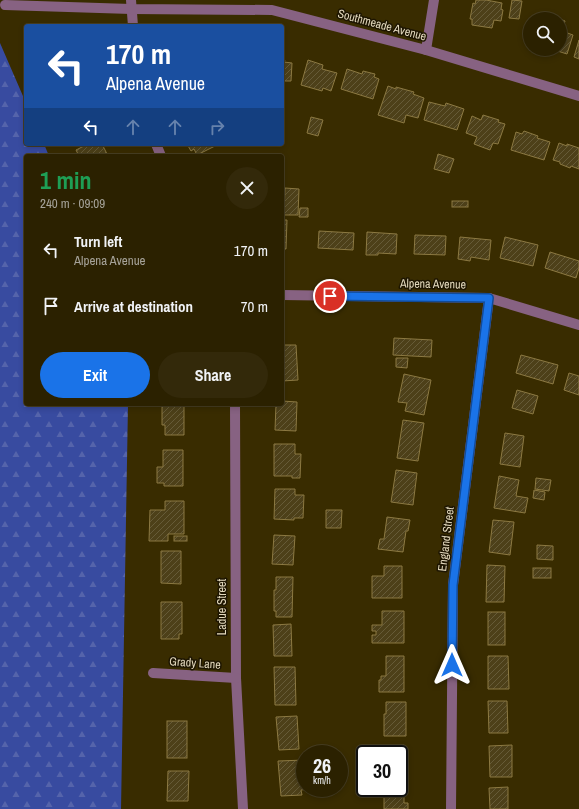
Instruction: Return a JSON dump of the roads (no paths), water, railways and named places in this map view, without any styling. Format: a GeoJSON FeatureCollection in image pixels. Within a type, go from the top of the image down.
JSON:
{"type":"FeatureCollection","features":[{"type":"Feature","properties":{"kind":"street"},"geometry":{"type":"LineString","coordinates":[[426,50],[434,0]]}},
{"type":"Feature","properties":{"kind":"street"},"geometry":{"type":"LineString","coordinates":[[131,4],[133,24]]}},
{"type":"Feature","properties":{"kind":"street","name":"Southmeade Avenue"},"geometry":{"type":"LineString","coordinates":[[5,5],[131,4],[272,10],[426,50],[579,96]]}},
{"type":"Feature","properties":{"kind":"street","name":"Alpena Avenue"},"geometry":{"type":"LineString","coordinates":[[284,295],[489,298],[579,325]]}},
{"type":"Feature","properties":{"kind":"street","name":"England Street"},"geometry":{"type":"LineString","coordinates":[[451,809],[453,585],[489,298]]}},
{"type":"Feature","properties":{"kind":"street","name":"Ladue Street"},"geometry":{"type":"LineString","coordinates":[[235,406],[236,678],[243,809]]}},
{"type":"Feature","properties":{"kind":"street","name":"Grady Lane"},"geometry":{"type":"LineString","coordinates":[[153,673],[236,678]]}}]}
